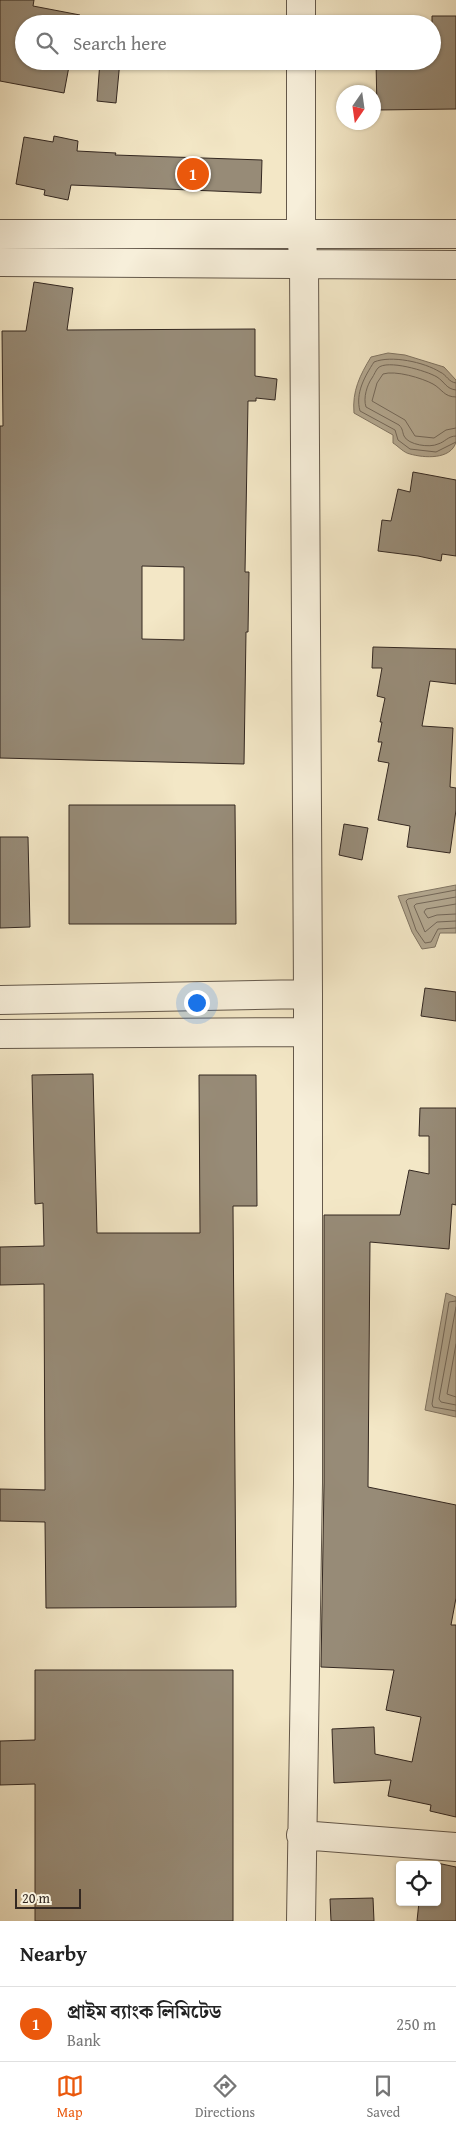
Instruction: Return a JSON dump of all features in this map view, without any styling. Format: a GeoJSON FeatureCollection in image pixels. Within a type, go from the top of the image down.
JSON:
{"type":"FeatureCollection","features":[{"type":"Feature","properties":{"kind":"street"},"geometry":{"type":"LineString","coordinates":[[301,0],[301,15]]}},
{"type":"Feature","properties":{"kind":"street"},"geometry":{"type":"LineString","coordinates":[[301,70],[301,235],[304,263],[308,994],[308,1483],[301,1921]]}},
{"type":"Feature","properties":{"kind":"street"},"geometry":{"type":"LineString","coordinates":[[0,234],[456,234]]}},
{"type":"Feature","properties":{"kind":"street"},"geometry":{"type":"LineString","coordinates":[[0,262],[456,265]]}},
{"type":"Feature","properties":{"kind":"street"},"geometry":{"type":"LineString","coordinates":[[0,1000],[308,994]]}},
{"type":"Feature","properties":{"kind":"street"},"geometry":{"type":"LineString","coordinates":[[0,1034],[307,1032]]}},
{"type":"Feature","properties":{"kind":"street"},"geometry":{"type":"LineString","coordinates":[[301,1835],[456,1847]]}},
{"type":"Feature","properties":{"kind":"water"},"geometry":{"type":"Polygon","coordinates":[[[388,353],[405,355],[444,367],[456,380],[456,442],[449,452],[429,457],[403,451],[393,443],[393,435],[354,413],[356,390],[367,364],[371,357],[388,353]]]}},
{"type":"Feature","properties":{"kind":"water"},"geometry":{"type":"Polygon","coordinates":[[[456,885],[456,933],[440,933],[435,947],[422,949],[412,932],[398,896],[456,885]]]}},
{"type":"Feature","properties":{"kind":"water"},"geometry":{"type":"Polygon","coordinates":[[[446,1293],[456,1297],[456,1417],[425,1410],[446,1293]]]}},
{"type":"Feature","properties":{"kind":"building"},"geometry":{"type":"Polygon","coordinates":[[[0,0],[34,0],[33,6],[80,15],[15,15],[15,70],[68,70],[64,93],[0,81],[0,0]]]}},
{"type":"Feature","properties":{"kind":"building"},"geometry":{"type":"Polygon","coordinates":[[[441,16],[456,16],[456,109],[381,110],[381,85],[376,85],[376,70],[441,70],[441,16]]]}},
{"type":"Feature","properties":{"kind":"building"},"geometry":{"type":"Polygon","coordinates":[[[99,70],[119,70],[116,103],[97,101],[99,70]]]}},
{"type":"Feature","properties":{"kind":"building"},"geometry":{"type":"Polygon","coordinates":[[[54,136],[78,141],[77,151],[116,153],[115,155],[262,160],[261,193],[71,185],[68,200],[44,195],[45,190],[16,184],[24,137],[53,142],[54,136]]]}},
{"type":"Feature","properties":{"kind":"building"},"geometry":{"type":"Polygon","coordinates":[[[34,282],[73,288],[67,330],[255,329],[255,376],[277,379],[275,400],[256,398],[256,401],[248,401],[245,572],[249,572],[244,764],[0,758],[0,426],[3,426],[2,331],[26,331],[34,282]],[[142,566],[142,639],[184,640],[184,567],[142,566]]]}},
{"type":"Feature","properties":{"kind":"building"},"geometry":{"type":"Polygon","coordinates":[[[413,472],[456,480],[456,556],[442,554],[441,561],[378,551],[382,520],[391,521],[398,489],[410,492],[413,472]]]}},
{"type":"Feature","properties":{"kind":"building"},"geometry":{"type":"Polygon","coordinates":[[[373,647],[456,649],[456,684],[430,681],[422,726],[453,728],[450,787],[456,788],[456,810],[450,853],[407,847],[410,826],[378,820],[389,763],[378,761],[382,742],[378,742],[382,722],[380,722],[385,698],[377,696],[382,668],[372,668],[373,647]]]}},
{"type":"Feature","properties":{"kind":"building"},"geometry":{"type":"Polygon","coordinates":[[[69,805],[235,805],[236,924],[69,924],[69,805]]]}},
{"type":"Feature","properties":{"kind":"building"},"geometry":{"type":"Polygon","coordinates":[[[344,824],[368,828],[362,860],[339,855],[344,824]]]}},
{"type":"Feature","properties":{"kind":"building"},"geometry":{"type":"Polygon","coordinates":[[[0,837],[28,837],[30,927],[0,928],[0,837]]]}},
{"type":"Feature","properties":{"kind":"building"},"geometry":{"type":"Polygon","coordinates":[[[425,988],[456,992],[456,1021],[421,1016],[425,988]]]}},
{"type":"Feature","properties":{"kind":"building"},"geometry":{"type":"Polygon","coordinates":[[[93,1074],[97,1233],[200,1233],[199,1075],[256,1075],[257,1206],[233,1206],[236,1607],[46,1608],[45,1522],[0,1521],[0,1489],[45,1490],[44,1284],[0,1285],[0,1247],[44,1246],[43,1203],[35,1204],[32,1075],[93,1074]]]}},
{"type":"Feature","properties":{"kind":"building"},"geometry":{"type":"Polygon","coordinates":[[[420,1108],[456,1108],[456,1205],[452,1204],[449,1249],[370,1242],[368,1487],[456,1505],[456,1598],[451,1625],[456,1625],[456,1817],[430,1811],[431,1805],[388,1796],[391,1780],[334,1783],[332,1729],[374,1727],[375,1754],[412,1762],[421,1717],[386,1710],[394,1670],[321,1667],[324,1483],[324,1215],[400,1215],[409,1170],[429,1174],[429,1136],[419,1136],[420,1108]]]}},
{"type":"Feature","properties":{"kind":"building"},"geometry":{"type":"Polygon","coordinates":[[[35,1670],[233,1670],[233,1921],[35,1921],[35,1784],[0,1785],[0,1741],[35,1740],[35,1670]]]}},
{"type":"Feature","properties":{"kind":"building"},"geometry":{"type":"Polygon","coordinates":[[[441,1864],[456,1867],[456,1921],[417,1921],[419,1906],[441,1906],[441,1864]]]}},
{"type":"Feature","properties":{"kind":"building"},"geometry":{"type":"Polygon","coordinates":[[[373,1898],[374,1921],[331,1921],[330,1899],[373,1898]]]}},
{"type":"Feature","properties":{"kind":"place","name":"প্রাইম ব্যাংক লিমিটেড"},"geometry":{"type":"Point","coordinates":[193,174]}}]}
